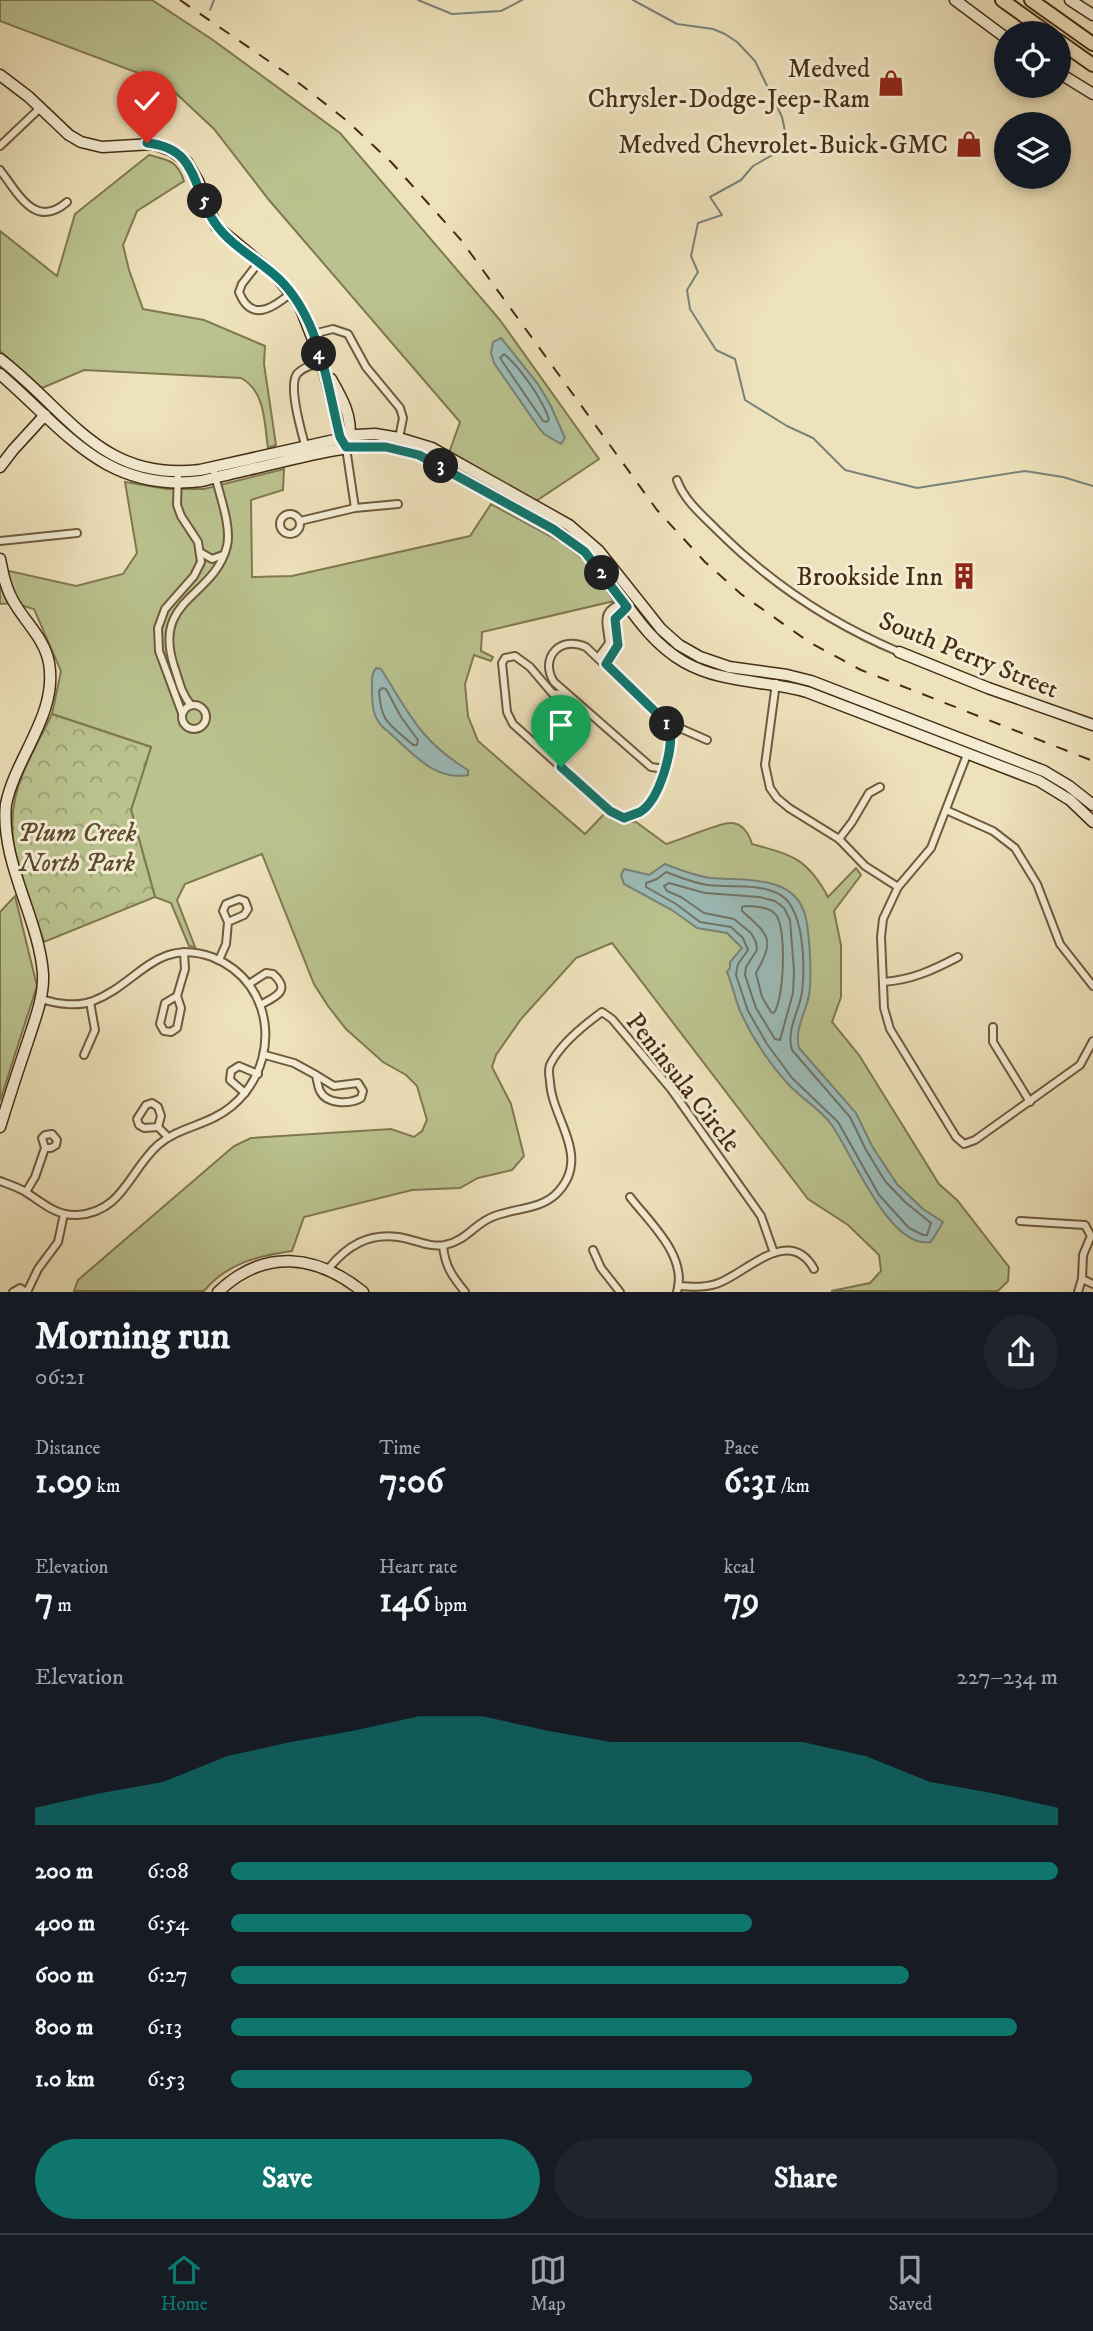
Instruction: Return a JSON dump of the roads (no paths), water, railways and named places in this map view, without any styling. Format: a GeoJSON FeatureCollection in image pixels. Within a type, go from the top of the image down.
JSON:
{"type":"FeatureCollection","features":[{"type":"Feature","properties":{"kind":"highway"},"geometry":{"type":"LineString","coordinates":[[1002,0],[1031,21]]}},
{"type":"Feature","properties":{"kind":"highway"},"geometry":{"type":"LineString","coordinates":[[1031,0],[1093,44]]}},
{"type":"Feature","properties":{"kind":"highway"},"geometry":{"type":"LineString","coordinates":[[1071,49],[1093,65]]}},
{"type":"Feature","properties":{"kind":"street"},"geometry":{"type":"LineString","coordinates":[[954,0],[994,29]]}},
{"type":"Feature","properties":{"kind":"street"},"geometry":{"type":"LineString","coordinates":[[1070,0],[1093,15]]}},
{"type":"Feature","properties":{"kind":"street"},"geometry":{"type":"LineString","coordinates":[[0,75],[69,135],[86,144],[102,147],[153,144],[177,154],[187,162],[216,226],[292,293],[313,334],[322,363],[345,405],[346,447],[355,508]]}},
{"type":"Feature","properties":{"kind":"street"},"geometry":{"type":"LineString","coordinates":[[1071,80],[1093,94]]}},
{"type":"Feature","properties":{"kind":"street"},"geometry":{"type":"LineString","coordinates":[[0,146],[40,108]]}},
{"type":"Feature","properties":{"kind":"street"},"geometry":{"type":"LineString","coordinates":[[0,170],[27,205],[38,212],[50,213],[66,202]]}},
{"type":"Feature","properties":{"kind":"street"},"geometry":{"type":"LineString","coordinates":[[259,262],[239,292],[248,305],[265,311],[292,293]]}},
{"type":"Feature","properties":{"kind":"street"},"geometry":{"type":"LineString","coordinates":[[313,334],[333,329],[348,334],[366,367],[400,408],[402,418],[399,438]]}},
{"type":"Feature","properties":{"kind":"street"},"geometry":{"type":"LineString","coordinates":[[0,359],[83,435],[108,454],[136,466],[178,478]]}},
{"type":"Feature","properties":{"kind":"street"},"geometry":{"type":"LineString","coordinates":[[305,445],[293,389],[295,379],[304,368],[322,363]]}},
{"type":"Feature","properties":{"kind":"street"},"geometry":{"type":"LineString","coordinates":[[0,374],[84,450],[103,463],[142,479],[178,478],[346,447],[386,447],[419,455],[571,541],[596,565],[625,604],[662,646],[695,668],[726,678],[776,685],[815,695],[1053,776],[1093,805]]}},
{"type":"Feature","properties":{"kind":"street"},"geometry":{"type":"LineString","coordinates":[[0,467],[46,415]]}},
{"type":"Feature","properties":{"kind":"street"},"geometry":{"type":"LineString","coordinates":[[214,472],[345,436],[375,434],[432,448],[569,525],[599,551],[670,638],[700,657],[729,667],[777,674],[826,687],[970,748],[1055,790],[1093,822]]}},
{"type":"Feature","properties":{"kind":"street"},"geometry":{"type":"LineString","coordinates":[[191,705],[184,697],[169,648],[169,629],[175,614],[215,570],[224,555],[228,527],[214,472]]}},
{"type":"Feature","properties":{"kind":"street"},"geometry":{"type":"LineString","coordinates":[[178,478],[177,505],[198,542],[200,552],[198,569],[165,609],[158,628],[159,651],[182,713],[183,723],[189,729],[195,730],[203,726],[206,720],[205,712],[198,705],[191,705],[182,713]]}},
{"type":"Feature","properties":{"kind":"street","name":"South Perry Street"},"geometry":{"type":"LineString","coordinates":[[677,480],[685,497],[706,520],[768,577],[831,619],[964,679],[1093,725]]}},
{"type":"Feature","properties":{"kind":"street"},"geometry":{"type":"LineString","coordinates":[[300,521],[355,508],[398,504]]}},
{"type":"Feature","properties":{"kind":"street"},"geometry":{"type":"LineString","coordinates":[[0,541],[77,533]]}},
{"type":"Feature","properties":{"kind":"street"},"geometry":{"type":"LineString","coordinates":[[200,552],[212,559],[224,555]]}},
{"type":"Feature","properties":{"kind":"street"},"geometry":{"type":"LineString","coordinates":[[0,559],[4,579],[14,603],[40,639],[49,662],[51,686],[44,712],[2,805],[7,853],[41,958],[43,976],[41,999],[0,1127]]}},
{"type":"Feature","properties":{"kind":"street"},"geometry":{"type":"LineString","coordinates":[[598,658],[609,643],[606,621],[608,612],[636,598]]}},
{"type":"Feature","properties":{"kind":"street"},"geometry":{"type":"LineString","coordinates":[[606,664],[618,645],[615,619],[625,604]]}},
{"type":"Feature","properties":{"kind":"street"},"geometry":{"type":"LineString","coordinates":[[566,693],[553,694],[530,667],[515,656],[505,658],[502,663],[507,712],[513,724],[610,811],[624,818],[641,811],[653,798],[664,769],[671,747],[670,726],[606,664],[578,643],[564,644],[555,650],[549,660],[549,673],[554,682],[651,767],[664,769]]}},
{"type":"Feature","properties":{"kind":"street"},"geometry":{"type":"LineString","coordinates":[[777,674],[765,765],[770,788],[789,808],[839,839],[865,866],[898,887]]}},
{"type":"Feature","properties":{"kind":"street"},"geometry":{"type":"LineString","coordinates":[[671,732],[682,729],[707,740]]}},
{"type":"Feature","properties":{"kind":"street"},"geometry":{"type":"LineString","coordinates":[[970,748],[926,857],[898,887],[883,919],[881,937],[884,1008],[890,1029],[956,1138],[964,1144],[975,1140],[1080,1065],[1093,1041]]}},
{"type":"Feature","properties":{"kind":"street"},"geometry":{"type":"LineString","coordinates":[[839,839],[869,793],[880,787]]}},
{"type":"Feature","properties":{"kind":"street"},"geometry":{"type":"LineString","coordinates":[[946,810],[993,831],[1015,848],[1037,884],[1060,944],[1093,986]]}},
{"type":"Feature","properties":{"kind":"street"},"geometry":{"type":"LineString","coordinates":[[219,960],[226,944],[228,922]]}},
{"type":"Feature","properties":{"kind":"street"},"geometry":{"type":"LineString","coordinates":[[0,1181],[26,1192],[53,1211],[76,1215],[95,1211],[117,1198],[142,1162],[168,1137],[216,1117],[246,1093],[258,1074],[265,1055],[266,1039],[260,1005],[249,984],[240,974],[219,960],[205,955],[184,952],[154,960],[115,989],[90,1002],[72,1004],[41,999]]}},
{"type":"Feature","properties":{"kind":"street"},"geometry":{"type":"LineString","coordinates":[[177,996],[165,1003],[160,1024],[164,1031],[171,1032],[177,1028],[181,1008],[177,996],[185,969],[184,952]]}},
{"type":"Feature","properties":{"kind":"street"},"geometry":{"type":"LineString","coordinates":[[883,982],[924,974],[958,957]]}},
{"type":"Feature","properties":{"kind":"street"},"geometry":{"type":"LineString","coordinates":[[249,984],[266,973],[273,974],[281,982],[282,989],[278,996],[260,1005]]}},
{"type":"Feature","properties":{"kind":"street"},"geometry":{"type":"LineString","coordinates":[[84,1055],[95,1030],[90,1002]]}},
{"type":"Feature","properties":{"kind":"street","name":"Peninsula Circle"},"geometry":{"type":"LineString","coordinates":[[443,1246],[468,1236],[489,1218],[537,1205],[553,1196],[564,1184],[570,1167],[571,1144],[550,1093],[549,1067],[562,1048],[602,1012],[612,1018],[637,1049],[761,1216],[774,1253]]}},
{"type":"Feature","properties":{"kind":"street"},"geometry":{"type":"LineString","coordinates":[[993,1027],[993,1042],[1030,1102]]}},
{"type":"Feature","properties":{"kind":"street"},"geometry":{"type":"LineString","coordinates":[[265,1055],[294,1063],[316,1075],[334,1086],[358,1083],[363,1091],[361,1098],[340,1102],[327,1099],[320,1091],[316,1075]]}},
{"type":"Feature","properties":{"kind":"street"},"geometry":{"type":"LineString","coordinates":[[246,1093],[230,1080],[231,1071],[239,1066],[258,1074]]}},
{"type":"Feature","properties":{"kind":"street"},"geometry":{"type":"LineString","coordinates":[[158,1126],[168,1137]]}},
{"type":"Feature","properties":{"kind":"street"},"geometry":{"type":"LineString","coordinates":[[26,1192],[35,1177],[45,1148]]}},
{"type":"Feature","properties":{"kind":"street"},"geometry":{"type":"LineString","coordinates":[[630,1197],[668,1247],[675,1261],[677,1289],[720,1283],[752,1262],[774,1253],[796,1251],[808,1258],[814,1269]]}},
{"type":"Feature","properties":{"kind":"street"},"geometry":{"type":"LineString","coordinates":[[13,1292],[20,1288],[26,1292],[38,1269],[58,1242],[64,1214]]}},
{"type":"Feature","properties":{"kind":"street"},"geometry":{"type":"LineString","coordinates":[[1020,1221],[1085,1226],[1091,1236],[1083,1255],[1082,1279],[1078,1292]]}},
{"type":"Feature","properties":{"kind":"street"},"geometry":{"type":"LineString","coordinates":[[329,1268],[351,1245],[379,1237],[399,1237],[443,1246],[444,1262],[465,1292]]}},
{"type":"Feature","properties":{"kind":"street"},"geometry":{"type":"LineString","coordinates":[[593,1250],[601,1268],[620,1292]]}},
{"type":"Feature","properties":{"kind":"street"},"geometry":{"type":"LineString","coordinates":[[218,1292],[248,1270],[281,1260],[329,1268],[363,1292]]}},
{"type":"Feature","properties":{"kind":"street"},"geometry":{"type":"LineString","coordinates":[[1082,1279],[1093,1284]]}},
{"type":"Feature","properties":{"kind":"water"},"geometry":{"type":"Polygon","coordinates":[[[501,338],[538,384],[551,406],[565,438],[561,444],[539,428],[494,363],[491,353],[493,342],[501,338]]]}},
{"type":"Feature","properties":{"kind":"water"},"geometry":{"type":"Polygon","coordinates":[[[376,668],[381,669],[408,713],[427,737],[468,770],[468,775],[446,774],[426,765],[381,725],[372,701],[372,678],[376,668]]]}},
{"type":"Feature","properties":{"kind":"water"},"geometry":{"type":"Polygon","coordinates":[[[665,864],[705,877],[752,880],[776,885],[792,894],[798,901],[803,909],[807,927],[810,965],[809,995],[799,1028],[799,1048],[856,1113],[872,1146],[897,1184],[923,1209],[943,1222],[931,1242],[915,1240],[900,1231],[873,1196],[831,1124],[788,1084],[762,1050],[741,1013],[727,972],[730,962],[742,948],[727,933],[697,928],[672,910],[624,884],[621,875],[624,869],[649,875],[665,864]]]}},
{"type":"Feature","properties":{"kind":"waterway"},"geometry":{"type":"LineString","coordinates":[[210,10],[214,0]]}},
{"type":"Feature","properties":{"kind":"waterway"},"geometry":{"type":"LineString","coordinates":[[418,0],[452,14],[501,11],[522,0]]}},
{"type":"Feature","properties":{"kind":"waterway"},"geometry":{"type":"LineString","coordinates":[[633,0],[677,24],[713,29],[737,42],[755,61],[782,117],[785,131],[778,152],[753,166],[741,180],[710,197],[722,215],[698,223],[691,256],[698,272],[687,290],[690,309],[716,350],[735,359],[745,400],[787,426],[813,438],[845,470],[917,488],[1025,471],[1063,477],[1093,486]]}},
{"type":"Feature","properties":{"kind":"railway"},"geometry":{"type":"LineString","coordinates":[[180,0],[286,73],[346,120],[392,163],[461,240],[657,510],[705,562],[741,594],[809,642],[861,670],[1093,761]]}},
{"type":"Feature","properties":{"kind":"place","name":"Medved Chrysler-Dodge-Jeep-Ram"},"geometry":{"type":"Point","coordinates":[891,83]}},
{"type":"Feature","properties":{"kind":"place","name":"Medved Chevrolet-Buick-GMC"},"geometry":{"type":"Point","coordinates":[969,144]}},
{"type":"Feature","properties":{"kind":"place","name":"Brookside Inn"},"geometry":{"type":"Point","coordinates":[964,576]}},
{"type":"Feature","properties":{"kind":"park label","name":"Plum Creek North Park"},"geometry":{"type":"Point","coordinates":[77,847]}}]}
